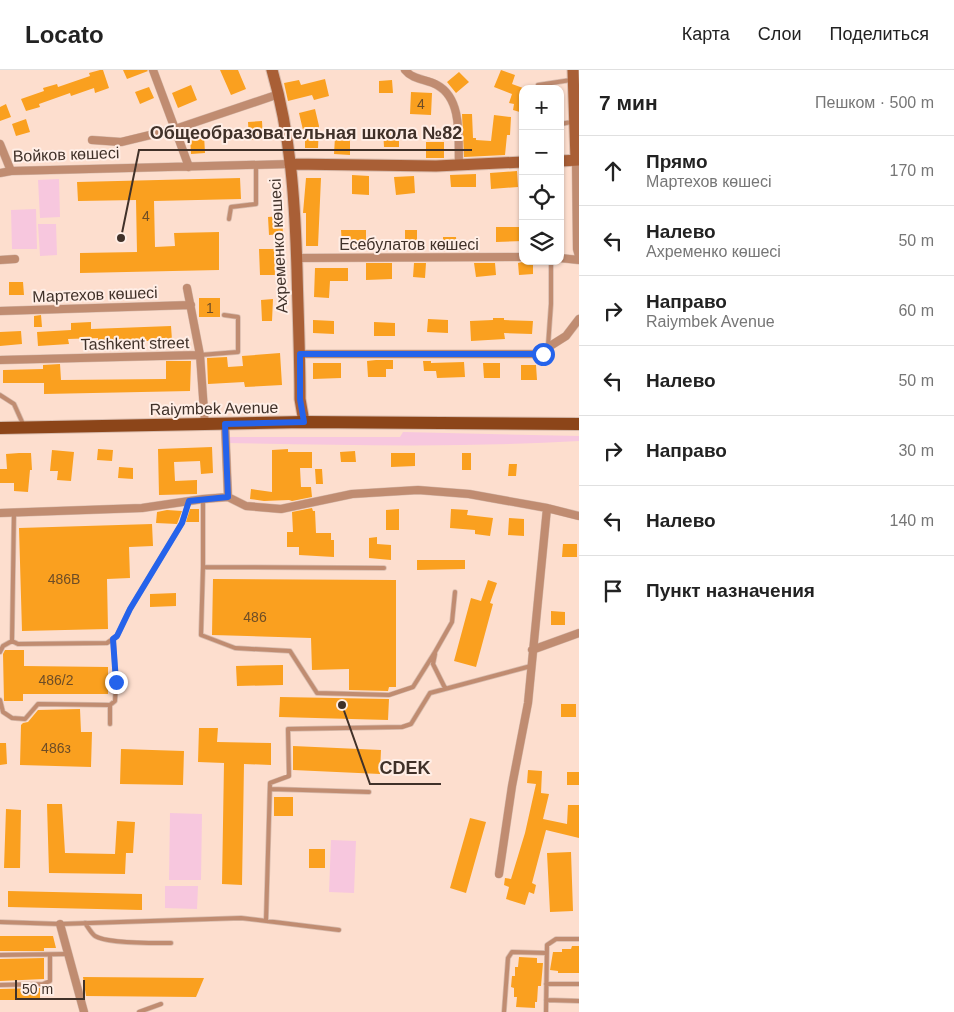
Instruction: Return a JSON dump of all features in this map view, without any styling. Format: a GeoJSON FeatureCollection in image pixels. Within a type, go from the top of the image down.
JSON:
{"type":"FeatureCollection","features":[{"type":"Feature","properties":{"kind":"main road","name":"Raiymbek Avenue"},"geometry":{"type":"LineString","coordinates":[[0,428],[24,426],[205,425],[304,422],[579,424]]}},
{"type":"Feature","properties":{"kind":"street"},"geometry":{"type":"LineString","coordinates":[[153,70],[189,167]]}},
{"type":"Feature","properties":{"kind":"street","name":"Ахременко көшесі"},"geometry":{"type":"LineString","coordinates":[[272,70],[286,130],[294,203],[300,399],[304,422]]}},
{"type":"Feature","properties":{"kind":"street"},"geometry":{"type":"LineString","coordinates":[[405,70],[412,77],[440,87],[450,97],[458,127],[459,164]]}},
{"type":"Feature","properties":{"kind":"street"},"geometry":{"type":"LineString","coordinates":[[564,258],[579,258],[577,249],[577,160],[573,75]]}},
{"type":"Feature","properties":{"kind":"street"},"geometry":{"type":"LineString","coordinates":[[92,140],[121,142],[175,129],[279,94]]}},
{"type":"Feature","properties":{"kind":"street"},"geometry":{"type":"LineString","coordinates":[[0,144],[11,171]]}},
{"type":"Feature","properties":{"kind":"street"},"geometry":{"type":"LineString","coordinates":[[564,161],[577,160]]}},
{"type":"Feature","properties":{"kind":"street","name":"Войков көшесі"},"geometry":{"type":"LineString","coordinates":[[0,173],[11,171],[290,164],[436,166],[519,162]]}},
{"type":"Feature","properties":{"kind":"street","name":"Есебулатов көшесі"},"geometry":{"type":"LineString","coordinates":[[296,258],[519,257]]}},
{"type":"Feature","properties":{"kind":"street"},"geometry":{"type":"LineString","coordinates":[[0,260],[15,259]]}},
{"type":"Feature","properties":{"kind":"street"},"geometry":{"type":"LineString","coordinates":[[187,288],[200,355]]}},
{"type":"Feature","properties":{"kind":"street","name":"Мартехов көшесі"},"geometry":{"type":"LineString","coordinates":[[0,311],[191,305]]}},
{"type":"Feature","properties":{"kind":"street"},"geometry":{"type":"LineString","coordinates":[[300,354],[545,351],[566,336],[579,319]]}},
{"type":"Feature","properties":{"kind":"street","name":"Tashkent street"},"geometry":{"type":"LineString","coordinates":[[0,360],[200,355],[205,425]]}},
{"type":"Feature","properties":{"kind":"street"},"geometry":{"type":"LineString","coordinates":[[225,424],[228,497]]}},
{"type":"Feature","properties":{"kind":"street"},"geometry":{"type":"LineString","coordinates":[[0,513],[142,508],[203,498],[228,497],[246,506],[281,509],[352,494],[418,490],[469,494],[548,508],[579,516]]}},
{"type":"Feature","properties":{"kind":"street"},"geometry":{"type":"LineString","coordinates":[[498,874],[528,703],[548,508]]}},
{"type":"Feature","properties":{"kind":"street"},"geometry":{"type":"LineString","coordinates":[[532,650],[579,633]]}},
{"type":"Feature","properties":{"kind":"street"},"geometry":{"type":"LineString","coordinates":[[60,924],[84,1012]]}},
{"type":"Feature","properties":{"kind":"lane"},"geometry":{"type":"LineString","coordinates":[[538,85],[573,75]]}},
{"type":"Feature","properties":{"kind":"lane"},"geometry":{"type":"LineString","coordinates":[[564,123],[574,122]]}},
{"type":"Feature","properties":{"kind":"lane"},"geometry":{"type":"LineString","coordinates":[[229,219],[231,207],[256,204],[256,165]]}},
{"type":"Feature","properties":{"kind":"lane"},"geometry":{"type":"LineString","coordinates":[[545,351],[551,304],[551,265]]}},
{"type":"Feature","properties":{"kind":"lane"},"geometry":{"type":"LineString","coordinates":[[200,355],[238,352],[238,317],[224,315]]}},
{"type":"Feature","properties":{"kind":"lane"},"geometry":{"type":"LineString","coordinates":[[0,395],[14,404],[24,426]]}},
{"type":"Feature","properties":{"kind":"lane"},"geometry":{"type":"LineString","coordinates":[[203,498],[201,635],[235,648],[290,652],[318,693],[389,695],[413,687],[452,622],[455,592]]}},
{"type":"Feature","properties":{"kind":"lane"},"geometry":{"type":"LineString","coordinates":[[12,641],[18,644],[106,643],[117,636],[130,609],[182,523],[189,501]]}},
{"type":"Feature","properties":{"kind":"lane"},"geometry":{"type":"LineString","coordinates":[[12,641],[14,512]]}},
{"type":"Feature","properties":{"kind":"lane"},"geometry":{"type":"LineString","coordinates":[[203,567],[384,568]]}},
{"type":"Feature","properties":{"kind":"lane"},"geometry":{"type":"LineString","coordinates":[[0,700],[3,712],[12,718],[25,719],[38,704],[110,705],[115,701],[113,639]]}},
{"type":"Feature","properties":{"kind":"lane"},"geometry":{"type":"LineString","coordinates":[[0,652],[3,646],[12,641]]}},
{"type":"Feature","properties":{"kind":"lane"},"geometry":{"type":"LineString","coordinates":[[435,652],[433,664],[445,688]]}},
{"type":"Feature","properties":{"kind":"lane"},"geometry":{"type":"LineString","coordinates":[[266,921],[270,783],[288,776],[288,729],[402,727],[411,724],[430,693],[531,666]]}},
{"type":"Feature","properties":{"kind":"lane"},"geometry":{"type":"LineString","coordinates":[[110,705],[110,724]]}},
{"type":"Feature","properties":{"kind":"lane"},"geometry":{"type":"LineString","coordinates":[[270,789],[369,792]]}},
{"type":"Feature","properties":{"kind":"lane"},"geometry":{"type":"LineString","coordinates":[[0,922],[60,924],[241,918],[339,930]]}},
{"type":"Feature","properties":{"kind":"lane"},"geometry":{"type":"LineString","coordinates":[[85,923],[95,936],[108,940],[171,943]]}},
{"type":"Feature","properties":{"kind":"lane"},"geometry":{"type":"LineString","coordinates":[[546,1012],[547,945],[556,939],[579,939]]}},
{"type":"Feature","properties":{"kind":"lane"},"geometry":{"type":"LineString","coordinates":[[504,1012],[508,958],[512,952],[546,953]]}},
{"type":"Feature","properties":{"kind":"lane"},"geometry":{"type":"LineString","coordinates":[[0,955],[69,954]]}},
{"type":"Feature","properties":{"kind":"lane"},"geometry":{"type":"LineString","coordinates":[[0,984],[42,984],[50,981],[50,955]]}},
{"type":"Feature","properties":{"kind":"lane"},"geometry":{"type":"LineString","coordinates":[[546,984],[579,984]]}},
{"type":"Feature","properties":{"kind":"lane"},"geometry":{"type":"LineString","coordinates":[[546,1000],[579,1001]]}},
{"type":"Feature","properties":{"kind":"lane"},"geometry":{"type":"LineString","coordinates":[[139,1012],[161,1004]]}},
{"type":"Feature","properties":{"kind":"shaded area"},"geometry":{"type":"Polygon","coordinates":[[[59,179],[60,217],[40,218],[38,180],[59,179]]]}},
{"type":"Feature","properties":{"kind":"shaded area"},"geometry":{"type":"Polygon","coordinates":[[[36,209],[37,249],[12,249],[11,210],[36,209]]]}},
{"type":"Feature","properties":{"kind":"shaded area"},"geometry":{"type":"Polygon","coordinates":[[[38,224],[56,224],[57,255],[40,256],[38,224]]]}},
{"type":"Feature","properties":{"kind":"shaded area"},"geometry":{"type":"Polygon","coordinates":[[[403,432],[579,436],[579,441],[447,445],[227,443],[230,437],[400,437],[403,432]]]}},
{"type":"Feature","properties":{"kind":"shaded area"},"geometry":{"type":"Polygon","coordinates":[[[170,813],[202,814],[201,880],[169,880],[170,813]]]}},
{"type":"Feature","properties":{"kind":"shaded area"},"geometry":{"type":"Polygon","coordinates":[[[331,840],[356,841],[354,893],[329,892],[331,840]]]}},
{"type":"Feature","properties":{"kind":"shaded area"},"geometry":{"type":"Polygon","coordinates":[[[165,886],[198,886],[197,909],[165,908],[165,886]]]}},
{"type":"Feature","properties":{"kind":"building"},"geometry":{"type":"Polygon","coordinates":[[[103,70],[109,88],[95,93],[94,88],[71,96],[70,93],[39,104],[40,107],[26,111],[21,99],[44,91],[43,88],[57,84],[58,87],[90,76],[89,73],[103,70]]]}},
{"type":"Feature","properties":{"kind":"building"},"geometry":{"type":"Polygon","coordinates":[[[123,70],[147,70],[148,71],[127,79],[123,70]]]}},
{"type":"Feature","properties":{"kind":"building"},"geometry":{"type":"Polygon","coordinates":[[[220,70],[238,70],[246,89],[231,95],[220,70]]]}},
{"type":"Feature","properties":{"kind":"building"},"geometry":{"type":"Polygon","coordinates":[[[501,70],[515,75],[512,84],[519,87],[519,112],[513,110],[514,104],[509,103],[512,94],[494,87],[501,70]]]}},
{"type":"Feature","properties":{"kind":"building"},"geometry":{"type":"Polygon","coordinates":[[[459,72],[469,82],[456,93],[447,82],[459,72]]]}},
{"type":"Feature","properties":{"kind":"building"},"geometry":{"type":"Polygon","coordinates":[[[325,79],[329,96],[314,100],[312,95],[288,101],[284,83],[299,80],[301,85],[325,79]]]}},
{"type":"Feature","properties":{"kind":"building"},"geometry":{"type":"Polygon","coordinates":[[[392,80],[393,93],[379,93],[379,81],[392,80]]]}},
{"type":"Feature","properties":{"kind":"building"},"geometry":{"type":"Polygon","coordinates":[[[191,85],[197,100],[178,108],[172,93],[191,85]]]}},
{"type":"Feature","properties":{"kind":"building"},"geometry":{"type":"Polygon","coordinates":[[[149,87],[154,98],[140,104],[135,92],[149,87]]]}},
{"type":"Feature","properties":{"kind":"building"},"geometry":{"type":"Polygon","coordinates":[[[411,92],[432,93],[431,115],[410,114],[411,92]]]}},
{"type":"Feature","properties":{"kind":"building"},"geometry":{"type":"Polygon","coordinates":[[[6,104],[11,117],[0,121],[0,107],[6,104]]]}},
{"type":"Feature","properties":{"kind":"building"},"geometry":{"type":"Polygon","coordinates":[[[315,109],[319,126],[318,148],[305,148],[305,129],[303,130],[299,113],[315,109]]]}},
{"type":"Feature","properties":{"kind":"building"},"geometry":{"type":"Polygon","coordinates":[[[462,114],[472,114],[473,138],[491,141],[494,115],[511,117],[510,135],[507,135],[505,155],[464,157],[462,114]]]}},
{"type":"Feature","properties":{"kind":"building"},"geometry":{"type":"Polygon","coordinates":[[[26,119],[30,132],[16,136],[12,124],[26,119]]]}},
{"type":"Feature","properties":{"kind":"building"},"geometry":{"type":"Polygon","coordinates":[[[262,121],[263,139],[249,140],[248,122],[262,121]]]}},
{"type":"Feature","properties":{"kind":"building"},"geometry":{"type":"Polygon","coordinates":[[[383,130],[399,130],[399,147],[384,147],[383,130]]]}},
{"type":"Feature","properties":{"kind":"building"},"geometry":{"type":"Polygon","coordinates":[[[204,135],[205,153],[191,154],[190,136],[204,135]]]}},
{"type":"Feature","properties":{"kind":"building"},"geometry":{"type":"Polygon","coordinates":[[[335,137],[350,138],[350,155],[334,154],[335,137]]]}},
{"type":"Feature","properties":{"kind":"building"},"geometry":{"type":"Polygon","coordinates":[[[426,142],[444,142],[444,158],[426,158],[426,142]]]}},
{"type":"Feature","properties":{"kind":"building"},"geometry":{"type":"Polygon","coordinates":[[[517,171],[518,187],[491,189],[490,173],[517,171]]]}},
{"type":"Feature","properties":{"kind":"building"},"geometry":{"type":"Polygon","coordinates":[[[476,174],[476,187],[451,187],[450,175],[476,174]]]}},
{"type":"Feature","properties":{"kind":"building"},"geometry":{"type":"Polygon","coordinates":[[[352,175],[369,176],[369,195],[352,194],[352,175]]]}},
{"type":"Feature","properties":{"kind":"building"},"geometry":{"type":"Polygon","coordinates":[[[414,176],[415,193],[396,195],[394,177],[414,176]]]}},
{"type":"Feature","properties":{"kind":"building"},"geometry":{"type":"Polygon","coordinates":[[[240,178],[241,199],[154,201],[155,247],[175,246],[174,233],[219,232],[219,270],[80,273],[80,253],[137,252],[136,200],[78,201],[77,182],[240,178]]]}},
{"type":"Feature","properties":{"kind":"building"},"geometry":{"type":"Polygon","coordinates":[[[306,178],[321,178],[318,246],[306,246],[306,213],[303,213],[306,178]]]}},
{"type":"Feature","properties":{"kind":"building"},"geometry":{"type":"Polygon","coordinates":[[[282,216],[283,234],[269,235],[268,217],[282,216]]]}},
{"type":"Feature","properties":{"kind":"building"},"geometry":{"type":"Polygon","coordinates":[[[496,227],[519,227],[519,241],[496,242],[496,227]]]}},
{"type":"Feature","properties":{"kind":"building"},"geometry":{"type":"Polygon","coordinates":[[[341,230],[366,230],[366,245],[342,246],[341,230]]]}},
{"type":"Feature","properties":{"kind":"building"},"geometry":{"type":"Polygon","coordinates":[[[405,230],[417,230],[417,244],[405,245],[405,230]]]}},
{"type":"Feature","properties":{"kind":"building"},"geometry":{"type":"Polygon","coordinates":[[[443,237],[456,237],[457,250],[443,250],[443,237]]]}},
{"type":"Feature","properties":{"kind":"building"},"geometry":{"type":"Polygon","coordinates":[[[259,249],[274,249],[275,275],[260,275],[259,249]]]}},
{"type":"Feature","properties":{"kind":"building"},"geometry":{"type":"Polygon","coordinates":[[[366,263],[392,263],[392,279],[366,280],[366,263]]]}},
{"type":"Feature","properties":{"kind":"building"},"geometry":{"type":"Polygon","coordinates":[[[414,263],[426,263],[425,278],[413,277],[414,263]]]}},
{"type":"Feature","properties":{"kind":"building"},"geometry":{"type":"Polygon","coordinates":[[[474,263],[495,263],[496,275],[476,277],[474,263]]]}},
{"type":"Feature","properties":{"kind":"building"},"geometry":{"type":"Polygon","coordinates":[[[518,263],[519,265],[533,265],[533,274],[519,275],[518,263]]]}},
{"type":"Feature","properties":{"kind":"building"},"geometry":{"type":"Polygon","coordinates":[[[315,268],[348,268],[348,281],[330,281],[329,298],[314,297],[315,268]]]}},
{"type":"Feature","properties":{"kind":"building"},"geometry":{"type":"Polygon","coordinates":[[[9,282],[23,282],[24,295],[9,295],[9,282]]]}},
{"type":"Feature","properties":{"kind":"building"},"geometry":{"type":"Polygon","coordinates":[[[199,298],[220,298],[220,317],[199,317],[199,298]]]}},
{"type":"Feature","properties":{"kind":"building"},"geometry":{"type":"Polygon","coordinates":[[[273,299],[272,321],[262,321],[261,300],[273,299]]]}},
{"type":"Feature","properties":{"kind":"building"},"geometry":{"type":"Polygon","coordinates":[[[41,315],[42,327],[34,327],[34,316],[41,315]]]}},
{"type":"Feature","properties":{"kind":"building"},"geometry":{"type":"Polygon","coordinates":[[[493,318],[533,321],[532,334],[504,333],[505,339],[471,341],[470,321],[493,320],[493,318]]]}},
{"type":"Feature","properties":{"kind":"building"},"geometry":{"type":"Polygon","coordinates":[[[428,319],[448,320],[448,333],[427,332],[428,319]]]}},
{"type":"Feature","properties":{"kind":"building"},"geometry":{"type":"Polygon","coordinates":[[[313,320],[334,321],[334,334],[313,333],[313,320]]]}},
{"type":"Feature","properties":{"kind":"building"},"geometry":{"type":"Polygon","coordinates":[[[91,322],[91,329],[171,326],[172,340],[98,343],[98,338],[68,339],[69,344],[38,346],[37,332],[71,330],[71,323],[91,322]]]}},
{"type":"Feature","properties":{"kind":"building"},"geometry":{"type":"Polygon","coordinates":[[[374,322],[395,323],[395,336],[374,336],[374,322]]]}},
{"type":"Feature","properties":{"kind":"building"},"geometry":{"type":"Polygon","coordinates":[[[21,331],[22,344],[0,346],[0,332],[21,331]]]}},
{"type":"Feature","properties":{"kind":"building"},"geometry":{"type":"Polygon","coordinates":[[[280,353],[282,385],[245,387],[244,382],[208,384],[207,358],[227,357],[228,367],[243,366],[242,356],[280,353]]]}},
{"type":"Feature","properties":{"kind":"building"},"geometry":{"type":"Polygon","coordinates":[[[393,360],[393,369],[386,369],[386,377],[368,377],[367,361],[393,360]]]}},
{"type":"Feature","properties":{"kind":"building"},"geometry":{"type":"Polygon","coordinates":[[[166,361],[191,361],[190,391],[44,394],[44,383],[3,383],[3,370],[43,369],[43,365],[60,364],[61,380],[166,379],[166,361]]]}},
{"type":"Feature","properties":{"kind":"building"},"geometry":{"type":"Polygon","coordinates":[[[423,361],[431,361],[431,363],[464,362],[465,377],[437,378],[436,371],[424,371],[423,361]]]}},
{"type":"Feature","properties":{"kind":"building"},"geometry":{"type":"Polygon","coordinates":[[[313,363],[341,363],[341,378],[313,379],[313,363]]]}},
{"type":"Feature","properties":{"kind":"building"},"geometry":{"type":"Polygon","coordinates":[[[483,363],[500,363],[500,378],[484,378],[483,363]]]}},
{"type":"Feature","properties":{"kind":"building"},"geometry":{"type":"Polygon","coordinates":[[[521,365],[536,365],[537,380],[521,380],[521,365]]]}},
{"type":"Feature","properties":{"kind":"building"},"geometry":{"type":"Polygon","coordinates":[[[212,447],[213,473],[201,474],[200,461],[174,462],[175,481],[197,480],[197,494],[159,495],[158,449],[212,447]]]}},
{"type":"Feature","properties":{"kind":"building"},"geometry":{"type":"Polygon","coordinates":[[[98,449],[113,450],[112,461],[97,460],[98,449]]]}},
{"type":"Feature","properties":{"kind":"building"},"geometry":{"type":"Polygon","coordinates":[[[288,449],[288,452],[312,452],[312,468],[300,468],[301,487],[311,487],[312,497],[292,501],[250,499],[251,489],[272,492],[272,450],[288,449]]]}},
{"type":"Feature","properties":{"kind":"building"},"geometry":{"type":"Polygon","coordinates":[[[52,450],[74,452],[71,481],[57,480],[58,471],[50,471],[52,450]]]}},
{"type":"Feature","properties":{"kind":"building"},"geometry":{"type":"Polygon","coordinates":[[[355,451],[356,462],[341,462],[340,452],[355,451]]]}},
{"type":"Feature","properties":{"kind":"building"},"geometry":{"type":"Polygon","coordinates":[[[31,453],[32,470],[30,470],[28,492],[14,491],[14,483],[0,483],[0,469],[7,469],[6,454],[31,453]]]}},
{"type":"Feature","properties":{"kind":"building"},"geometry":{"type":"Polygon","coordinates":[[[391,453],[415,453],[415,466],[391,467],[391,453]]]}},
{"type":"Feature","properties":{"kind":"building"},"geometry":{"type":"Polygon","coordinates":[[[462,453],[471,453],[471,470],[462,470],[462,453]]]}},
{"type":"Feature","properties":{"kind":"building"},"geometry":{"type":"Polygon","coordinates":[[[509,464],[517,464],[516,476],[508,476],[509,464]]]}},
{"type":"Feature","properties":{"kind":"building"},"geometry":{"type":"Polygon","coordinates":[[[119,467],[133,468],[133,479],[118,478],[119,467]]]}},
{"type":"Feature","properties":{"kind":"building"},"geometry":{"type":"Polygon","coordinates":[[[315,469],[322,469],[323,484],[316,484],[315,469]]]}},
{"type":"Feature","properties":{"kind":"building"},"geometry":{"type":"Polygon","coordinates":[[[312,508],[315,511],[316,533],[331,533],[331,540],[334,540],[334,557],[299,555],[299,547],[287,547],[287,532],[293,532],[292,512],[312,508]]]}},
{"type":"Feature","properties":{"kind":"building"},"geometry":{"type":"Polygon","coordinates":[[[190,509],[199,509],[199,522],[186,522],[190,509]]]}},
{"type":"Feature","properties":{"kind":"building"},"geometry":{"type":"Polygon","coordinates":[[[399,509],[399,530],[386,530],[386,510],[399,509]]]}},
{"type":"Feature","properties":{"kind":"building"},"geometry":{"type":"Polygon","coordinates":[[[451,509],[468,510],[467,515],[493,518],[490,536],[475,534],[475,530],[450,528],[451,509]]]}},
{"type":"Feature","properties":{"kind":"building"},"geometry":{"type":"Polygon","coordinates":[[[167,510],[182,511],[177,524],[156,523],[157,512],[167,510]]]}},
{"type":"Feature","properties":{"kind":"building"},"geometry":{"type":"Polygon","coordinates":[[[509,518],[524,519],[524,536],[508,535],[509,518]]]}},
{"type":"Feature","properties":{"kind":"building"},"geometry":{"type":"Polygon","coordinates":[[[152,524],[153,546],[129,547],[130,578],[107,579],[108,629],[22,631],[19,528],[152,524]]]}},
{"type":"Feature","properties":{"kind":"building"},"geometry":{"type":"Polygon","coordinates":[[[377,537],[377,544],[391,545],[391,560],[369,558],[369,538],[377,537]]]}},
{"type":"Feature","properties":{"kind":"building"},"geometry":{"type":"Polygon","coordinates":[[[563,544],[577,544],[577,557],[562,557],[563,544]]]}},
{"type":"Feature","properties":{"kind":"building"},"geometry":{"type":"Polygon","coordinates":[[[417,560],[465,560],[465,569],[417,570],[417,560]]]}},
{"type":"Feature","properties":{"kind":"building"},"geometry":{"type":"Polygon","coordinates":[[[213,579],[396,580],[396,687],[389,687],[388,691],[349,690],[349,669],[312,670],[311,638],[212,635],[213,579]]]}},
{"type":"Feature","properties":{"kind":"building"},"geometry":{"type":"Polygon","coordinates":[[[488,580],[497,583],[490,603],[493,604],[476,667],[454,661],[471,598],[481,601],[488,580]]]}},
{"type":"Feature","properties":{"kind":"building"},"geometry":{"type":"Polygon","coordinates":[[[176,593],[176,606],[150,607],[150,594],[176,593]]]}},
{"type":"Feature","properties":{"kind":"building"},"geometry":{"type":"Polygon","coordinates":[[[551,611],[565,612],[565,625],[551,625],[551,611]]]}},
{"type":"Feature","properties":{"kind":"building"},"geometry":{"type":"Polygon","coordinates":[[[5,650],[24,650],[24,666],[108,667],[108,694],[23,694],[23,701],[4,701],[3,654],[5,650]]]}},
{"type":"Feature","properties":{"kind":"building"},"geometry":{"type":"Polygon","coordinates":[[[283,665],[283,685],[237,686],[236,666],[283,665]]]}},
{"type":"Feature","properties":{"kind":"building"},"geometry":{"type":"Polygon","coordinates":[[[280,697],[389,699],[388,720],[279,717],[280,697]]]}},
{"type":"Feature","properties":{"kind":"building"},"geometry":{"type":"Polygon","coordinates":[[[561,704],[576,704],[576,717],[561,717],[561,704]]]}},
{"type":"Feature","properties":{"kind":"building"},"geometry":{"type":"Polygon","coordinates":[[[80,709],[81,732],[92,732],[91,767],[20,765],[21,725],[23,723],[28,722],[38,710],[80,709]]]}},
{"type":"Feature","properties":{"kind":"building"},"geometry":{"type":"Polygon","coordinates":[[[199,728],[218,728],[217,742],[271,743],[271,765],[244,764],[242,885],[222,884],[224,763],[198,762],[199,728]]]}},
{"type":"Feature","properties":{"kind":"building"},"geometry":{"type":"Polygon","coordinates":[[[0,743],[6,743],[7,764],[0,765],[0,743]]]}},
{"type":"Feature","properties":{"kind":"building"},"geometry":{"type":"Polygon","coordinates":[[[293,746],[381,750],[380,774],[293,770],[293,746]]]}},
{"type":"Feature","properties":{"kind":"building"},"geometry":{"type":"Polygon","coordinates":[[[121,749],[184,751],[183,785],[120,784],[121,749]]]}},
{"type":"Feature","properties":{"kind":"building"},"geometry":{"type":"Polygon","coordinates":[[[528,770],[542,771],[541,793],[549,794],[543,819],[567,824],[568,805],[579,805],[579,838],[546,830],[532,883],[536,885],[534,894],[529,892],[525,905],[506,899],[509,887],[504,885],[505,878],[511,879],[525,833],[536,784],[527,783],[528,770]]]}},
{"type":"Feature","properties":{"kind":"building"},"geometry":{"type":"Polygon","coordinates":[[[567,772],[579,772],[579,785],[567,785],[567,772]]]}},
{"type":"Feature","properties":{"kind":"building"},"geometry":{"type":"Polygon","coordinates":[[[274,797],[293,797],[293,816],[274,816],[274,797]]]}},
{"type":"Feature","properties":{"kind":"building"},"geometry":{"type":"Polygon","coordinates":[[[47,804],[62,804],[65,853],[115,854],[117,821],[135,822],[133,853],[126,853],[125,874],[49,873],[47,804]]]}},
{"type":"Feature","properties":{"kind":"building"},"geometry":{"type":"Polygon","coordinates":[[[6,809],[21,810],[20,868],[4,868],[6,809]]]}},
{"type":"Feature","properties":{"kind":"building"},"geometry":{"type":"Polygon","coordinates":[[[470,818],[486,822],[466,893],[450,888],[470,818]]]}},
{"type":"Feature","properties":{"kind":"building"},"geometry":{"type":"Polygon","coordinates":[[[309,849],[325,849],[325,868],[309,868],[309,849]]]}},
{"type":"Feature","properties":{"kind":"building"},"geometry":{"type":"Polygon","coordinates":[[[571,852],[573,911],[550,912],[547,853],[571,852]]]}},
{"type":"Feature","properties":{"kind":"building"},"geometry":{"type":"Polygon","coordinates":[[[8,891],[142,894],[142,910],[8,907],[8,891]]]}},
{"type":"Feature","properties":{"kind":"building"},"geometry":{"type":"Polygon","coordinates":[[[0,936],[53,936],[56,948],[44,948],[44,951],[0,951],[0,936]]]}},
{"type":"Feature","properties":{"kind":"building"},"geometry":{"type":"Polygon","coordinates":[[[572,946],[579,946],[579,973],[558,973],[558,971],[550,970],[553,952],[562,952],[562,949],[571,949],[572,946]]]}},
{"type":"Feature","properties":{"kind":"building"},"geometry":{"type":"Polygon","coordinates":[[[519,957],[537,958],[537,963],[543,963],[541,986],[538,986],[535,1008],[516,1007],[517,997],[514,997],[514,988],[511,987],[512,976],[515,976],[515,967],[518,967],[519,957]]]}},
{"type":"Feature","properties":{"kind":"building"},"geometry":{"type":"Polygon","coordinates":[[[44,958],[44,979],[0,981],[0,959],[44,958]]]}},
{"type":"Feature","properties":{"kind":"building"},"geometry":{"type":"Polygon","coordinates":[[[83,977],[204,978],[196,997],[86,996],[83,977]]]}},
{"type":"Feature","properties":{"kind":"building"},"geometry":{"type":"Polygon","coordinates":[[[40,988],[40,1000],[0,1000],[0,989],[40,988]]]}},
{"type":"Feature","properties":{"kind":"place","name":"Общеобразовательная школа №82"},"geometry":{"type":"Point","coordinates":[121,238]}},
{"type":"Feature","properties":{"kind":"place","name":"CDEK"},"geometry":{"type":"Point","coordinates":[342,705]}},
{"type":"Feature","properties":{"kind":"route"},"geometry":{"type":"LineString","coordinates":[[116,682],[113,639],[117,636],[130,609],[182,523],[189,501],[203,498],[228,497],[225,424],[304,422],[300,399],[300,354],[543,354]]}}]}
